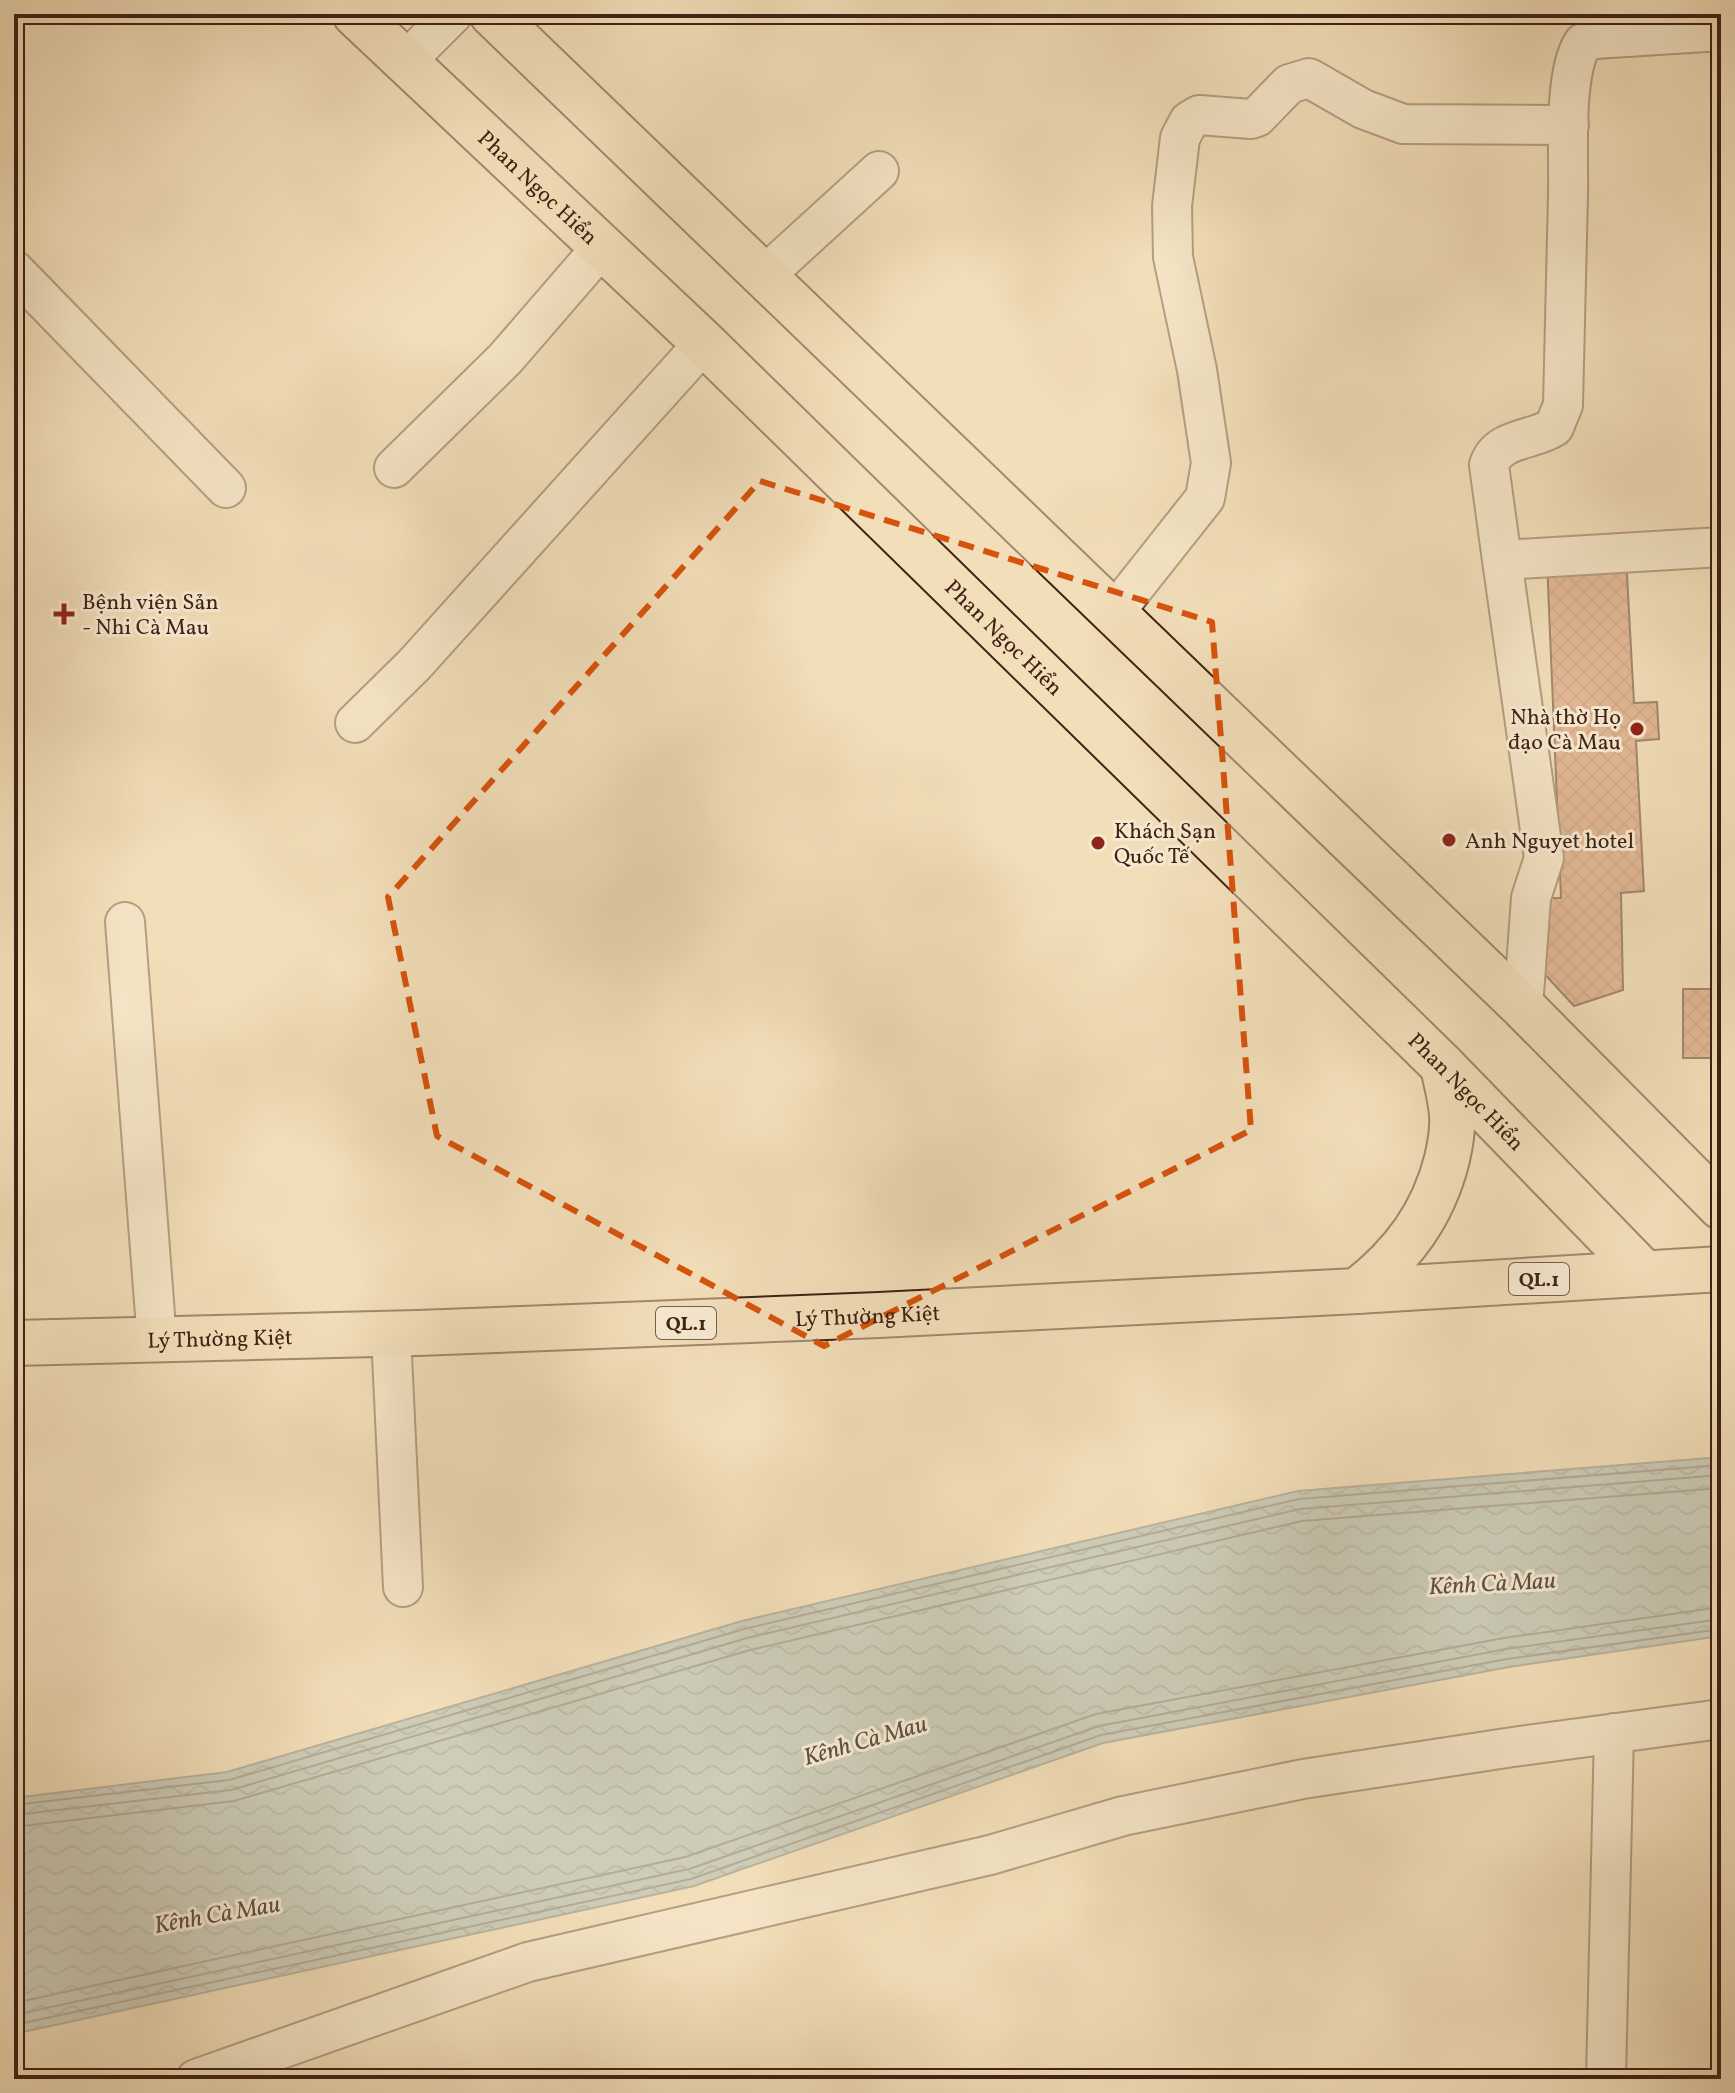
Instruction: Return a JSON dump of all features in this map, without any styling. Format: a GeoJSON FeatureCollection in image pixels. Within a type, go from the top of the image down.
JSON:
{"type":"FeatureCollection","features":[{"type":"Feature","properties":{"kind":"highway","name":"Phan Ngọc Hiển"},"geometry":{"type":"LineString","coordinates":[[355,14],[704,343],[1443,1066],[1643,1272]]}},
{"type":"Feature","properties":{"kind":"highway"},"geometry":{"type":"LineString","coordinates":[[492,14],[1523,1007],[1721,1207]]}},
{"type":"Feature","properties":{"kind":"highway"},"geometry":{"type":"LineString","coordinates":[[1357,1291],[1384,1270],[1407,1245],[1426,1217],[1441,1183],[1452,1116],[1443,1066]]}},
{"type":"Feature","properties":{"kind":"highway","name":"Lý Thường Kiệt"},"geometry":{"type":"LineString","coordinates":[[14,1343],[391,1334],[879,1315],[1721,1269]]}},
{"type":"Feature","properties":{"kind":"street"},"geometry":{"type":"LineString","coordinates":[[405,62],[453,14]]}},
{"type":"Feature","properties":{"kind":"street"},"geometry":{"type":"LineString","coordinates":[[1523,1007],[1531,898],[1544,858],[1489,465],[1492,455],[1509,444],[1546,433],[1554,427],[1563,405],[1569,125],[1574,59],[1583,43],[1595,39],[1721,31]]}},
{"type":"Feature","properties":{"kind":"street"},"geometry":{"type":"LineString","coordinates":[[1114,613],[1205,498],[1211,463],[1197,370],[1173,257],[1173,193],[1180,138],[1189,121],[1205,114],[1257,117],[1289,84],[1309,78],[1363,109],[1403,124],[1569,125]]}},
{"type":"Feature","properties":{"kind":"street"},"geometry":{"type":"LineString","coordinates":[[764,276],[879,171]]}},
{"type":"Feature","properties":{"kind":"street"},"geometry":{"type":"LineString","coordinates":[[394,468],[505,359],[601,248]]}},
{"type":"Feature","properties":{"kind":"street"},"geometry":{"type":"LineString","coordinates":[[18,283],[226,488]]}},
{"type":"Feature","properties":{"kind":"street"},"geometry":{"type":"LineString","coordinates":[[355,723],[414,665],[704,343]]}},
{"type":"Feature","properties":{"kind":"street"},"geometry":{"type":"LineString","coordinates":[[1502,560],[1721,547]]}},
{"type":"Feature","properties":{"kind":"street"},"geometry":{"type":"LineString","coordinates":[[125,922],[157,1341]]}},
{"type":"Feature","properties":{"kind":"street"},"geometry":{"type":"LineString","coordinates":[[391,1334],[403,1587]]}},
{"type":"Feature","properties":{"kind":"street"},"geometry":{"type":"LineString","coordinates":[[196,2079],[528,1962],[595,1944],[990,1855],[1123,1816],[1220,1794],[1318,1777],[1721,1719]]}},
{"type":"Feature","properties":{"kind":"street"},"geometry":{"type":"LineString","coordinates":[[1606,2079],[1614,1733]]}},
{"type":"Feature","properties":{"kind":"highlighted area"},"geometry":{"type":"Polygon","coordinates":[[[760,481],[1212,622],[1251,1130],[824,1346],[437,1136],[388,897],[760,481]]]}},
{"type":"Feature","properties":{"kind":"water","name":"Kênh Cà Mau"},"geometry":{"type":"Polygon","coordinates":[[[1721,1457],[1721,1636],[1509,1667],[1103,1743],[694,1886],[14,2034],[14,1798],[227,1772],[742,1621],[1298,1491],[1721,1457]]]}},
{"type":"Feature","properties":{"kind":"building"},"geometry":{"type":"Polygon","coordinates":[[[1626,557],[1634,703],[1657,702],[1659,739],[1636,741],[1644,891],[1621,893],[1623,990],[1574,1006],[1538,967],[1543,898],[1561,898],[1547,561],[1626,557]]]}},
{"type":"Feature","properties":{"kind":"building"},"geometry":{"type":"Polygon","coordinates":[[[1683,989],[1721,989],[1721,1085],[1712,1085],[1712,1058],[1683,1058],[1683,989]]]}},
{"type":"Feature","properties":{"kind":"place","name":"Bệnh viện Sản - Nhi Cà Mau"},"geometry":{"type":"Point","coordinates":[64,614]}},
{"type":"Feature","properties":{"kind":"place","name":"Nhà thờ Họ đạo Cà Mau"},"geometry":{"type":"Point","coordinates":[1637,729]}},
{"type":"Feature","properties":{"kind":"place","name":"Anh Nguyet hotel"},"geometry":{"type":"Point","coordinates":[1449,840]}},
{"type":"Feature","properties":{"kind":"place","name":"Khách Sạn Quốc Tế"},"geometry":{"type":"Point","coordinates":[1098,843]}}]}
